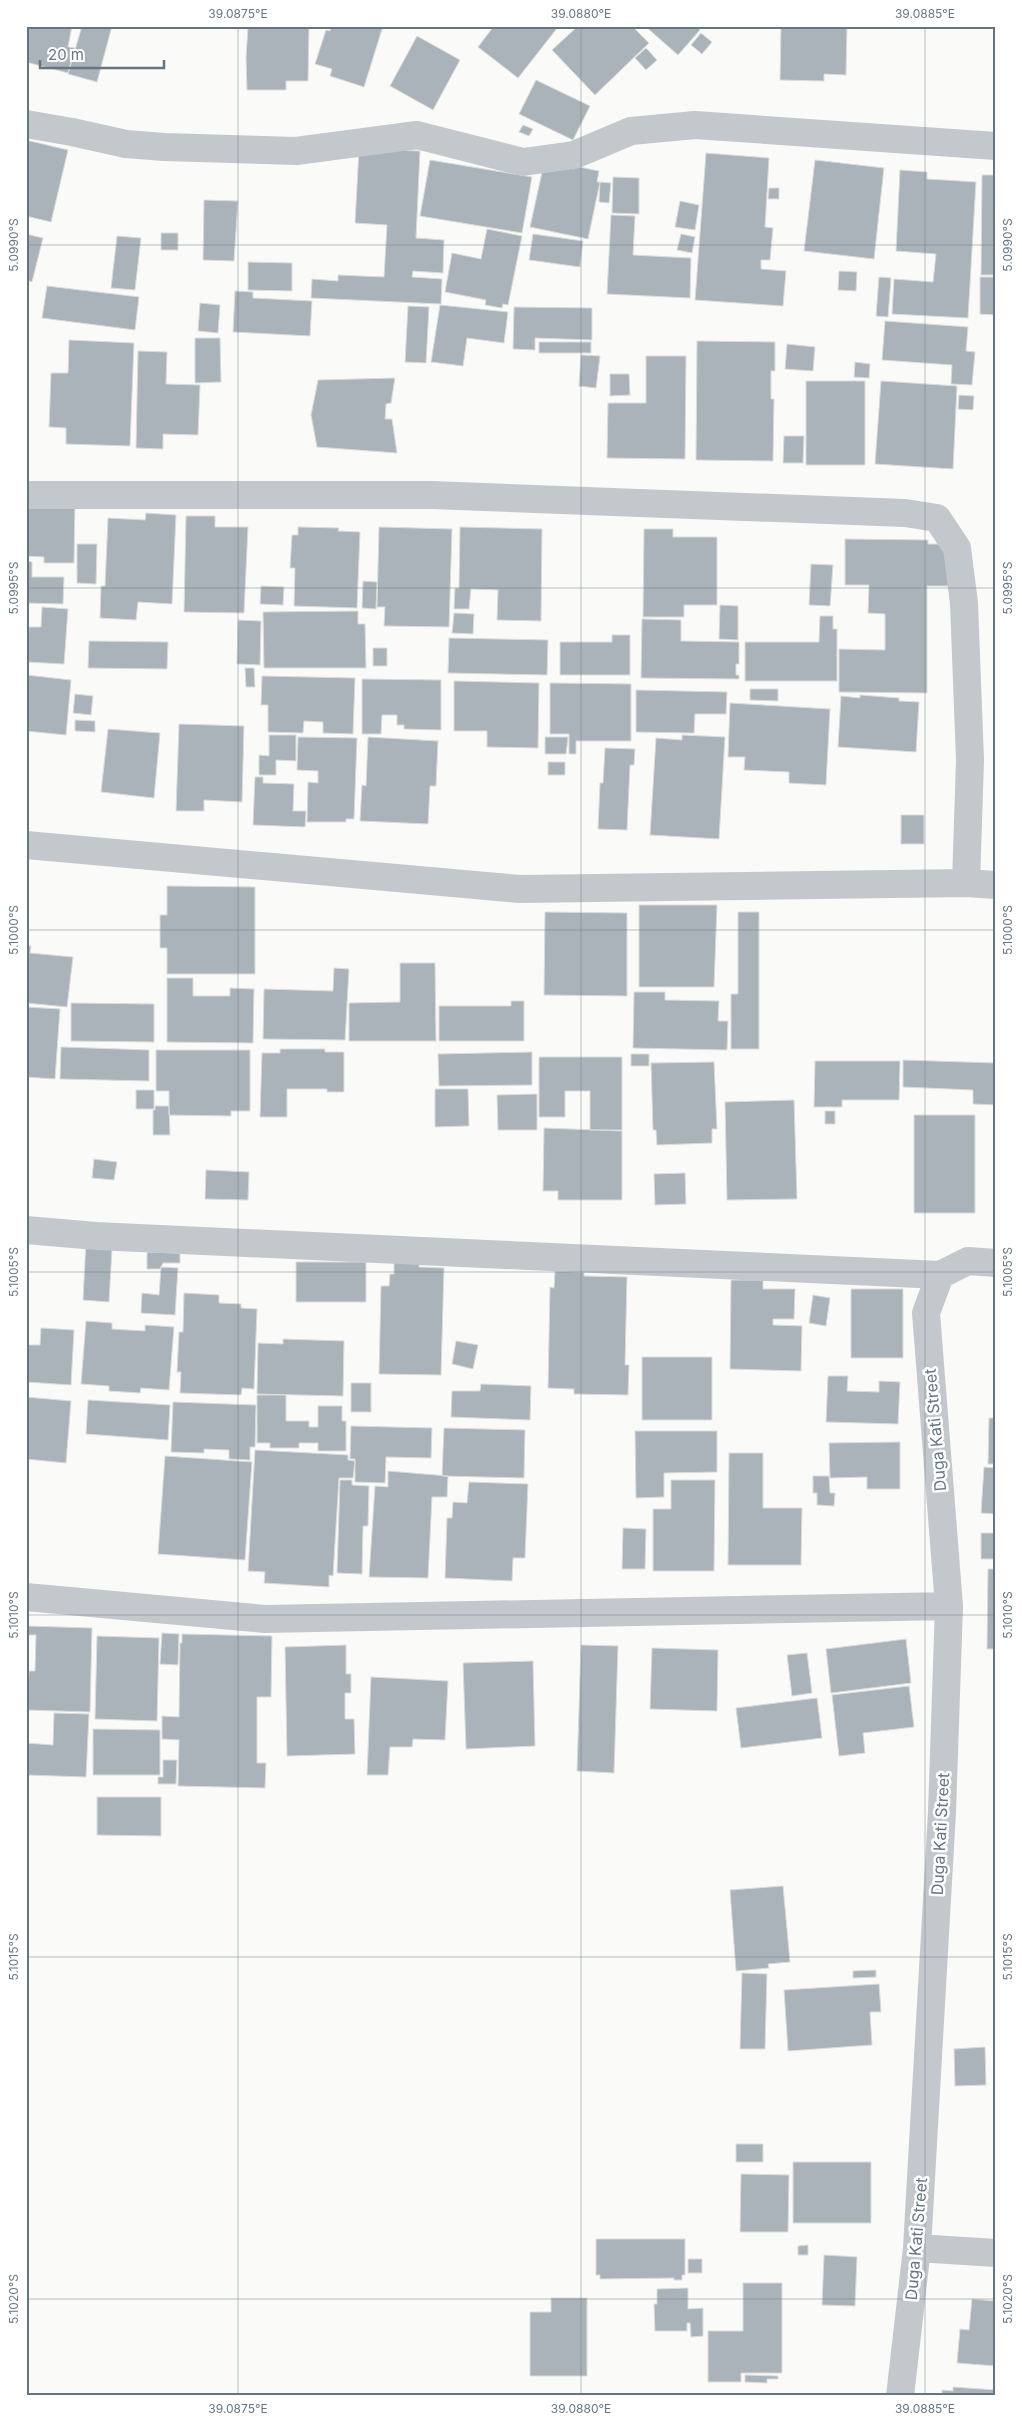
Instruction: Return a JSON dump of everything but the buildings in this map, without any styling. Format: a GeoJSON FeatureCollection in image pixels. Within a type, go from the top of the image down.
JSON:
{"type":"FeatureCollection","features":[{"type":"Feature","properties":{"kind":"street"},"geometry":{"type":"LineString","coordinates":[[26,124],[126,144],[296,151],[416,135],[523,162],[574,155],[631,131],[694,125],[996,146]]}},
{"type":"Feature","properties":{"kind":"street"},"geometry":{"type":"LineString","coordinates":[[26,495],[431,495],[905,513],[937,518],[957,548],[964,603],[970,760],[966,883]]}},
{"type":"Feature","properties":{"kind":"street"},"geometry":{"type":"LineString","coordinates":[[26,845],[520,889],[966,883],[996,885]]}},
{"type":"Feature","properties":{"kind":"street"},"geometry":{"type":"LineString","coordinates":[[26,1230],[116,1237],[940,1275],[968,1261],[996,1263]]}},
{"type":"Feature","properties":{"kind":"street","name":"Duga Kati Street"},"geometry":{"type":"LineString","coordinates":[[900,2396],[917,2248],[942,1812],[949,1606],[926,1313],[940,1275]]}},
{"type":"Feature","properties":{"kind":"street"},"geometry":{"type":"LineString","coordinates":[[26,1596],[265,1619],[949,1606]]}},
{"type":"Feature","properties":{"kind":"street"},"geometry":{"type":"LineString","coordinates":[[917,2248],[996,2253]]}}]}
